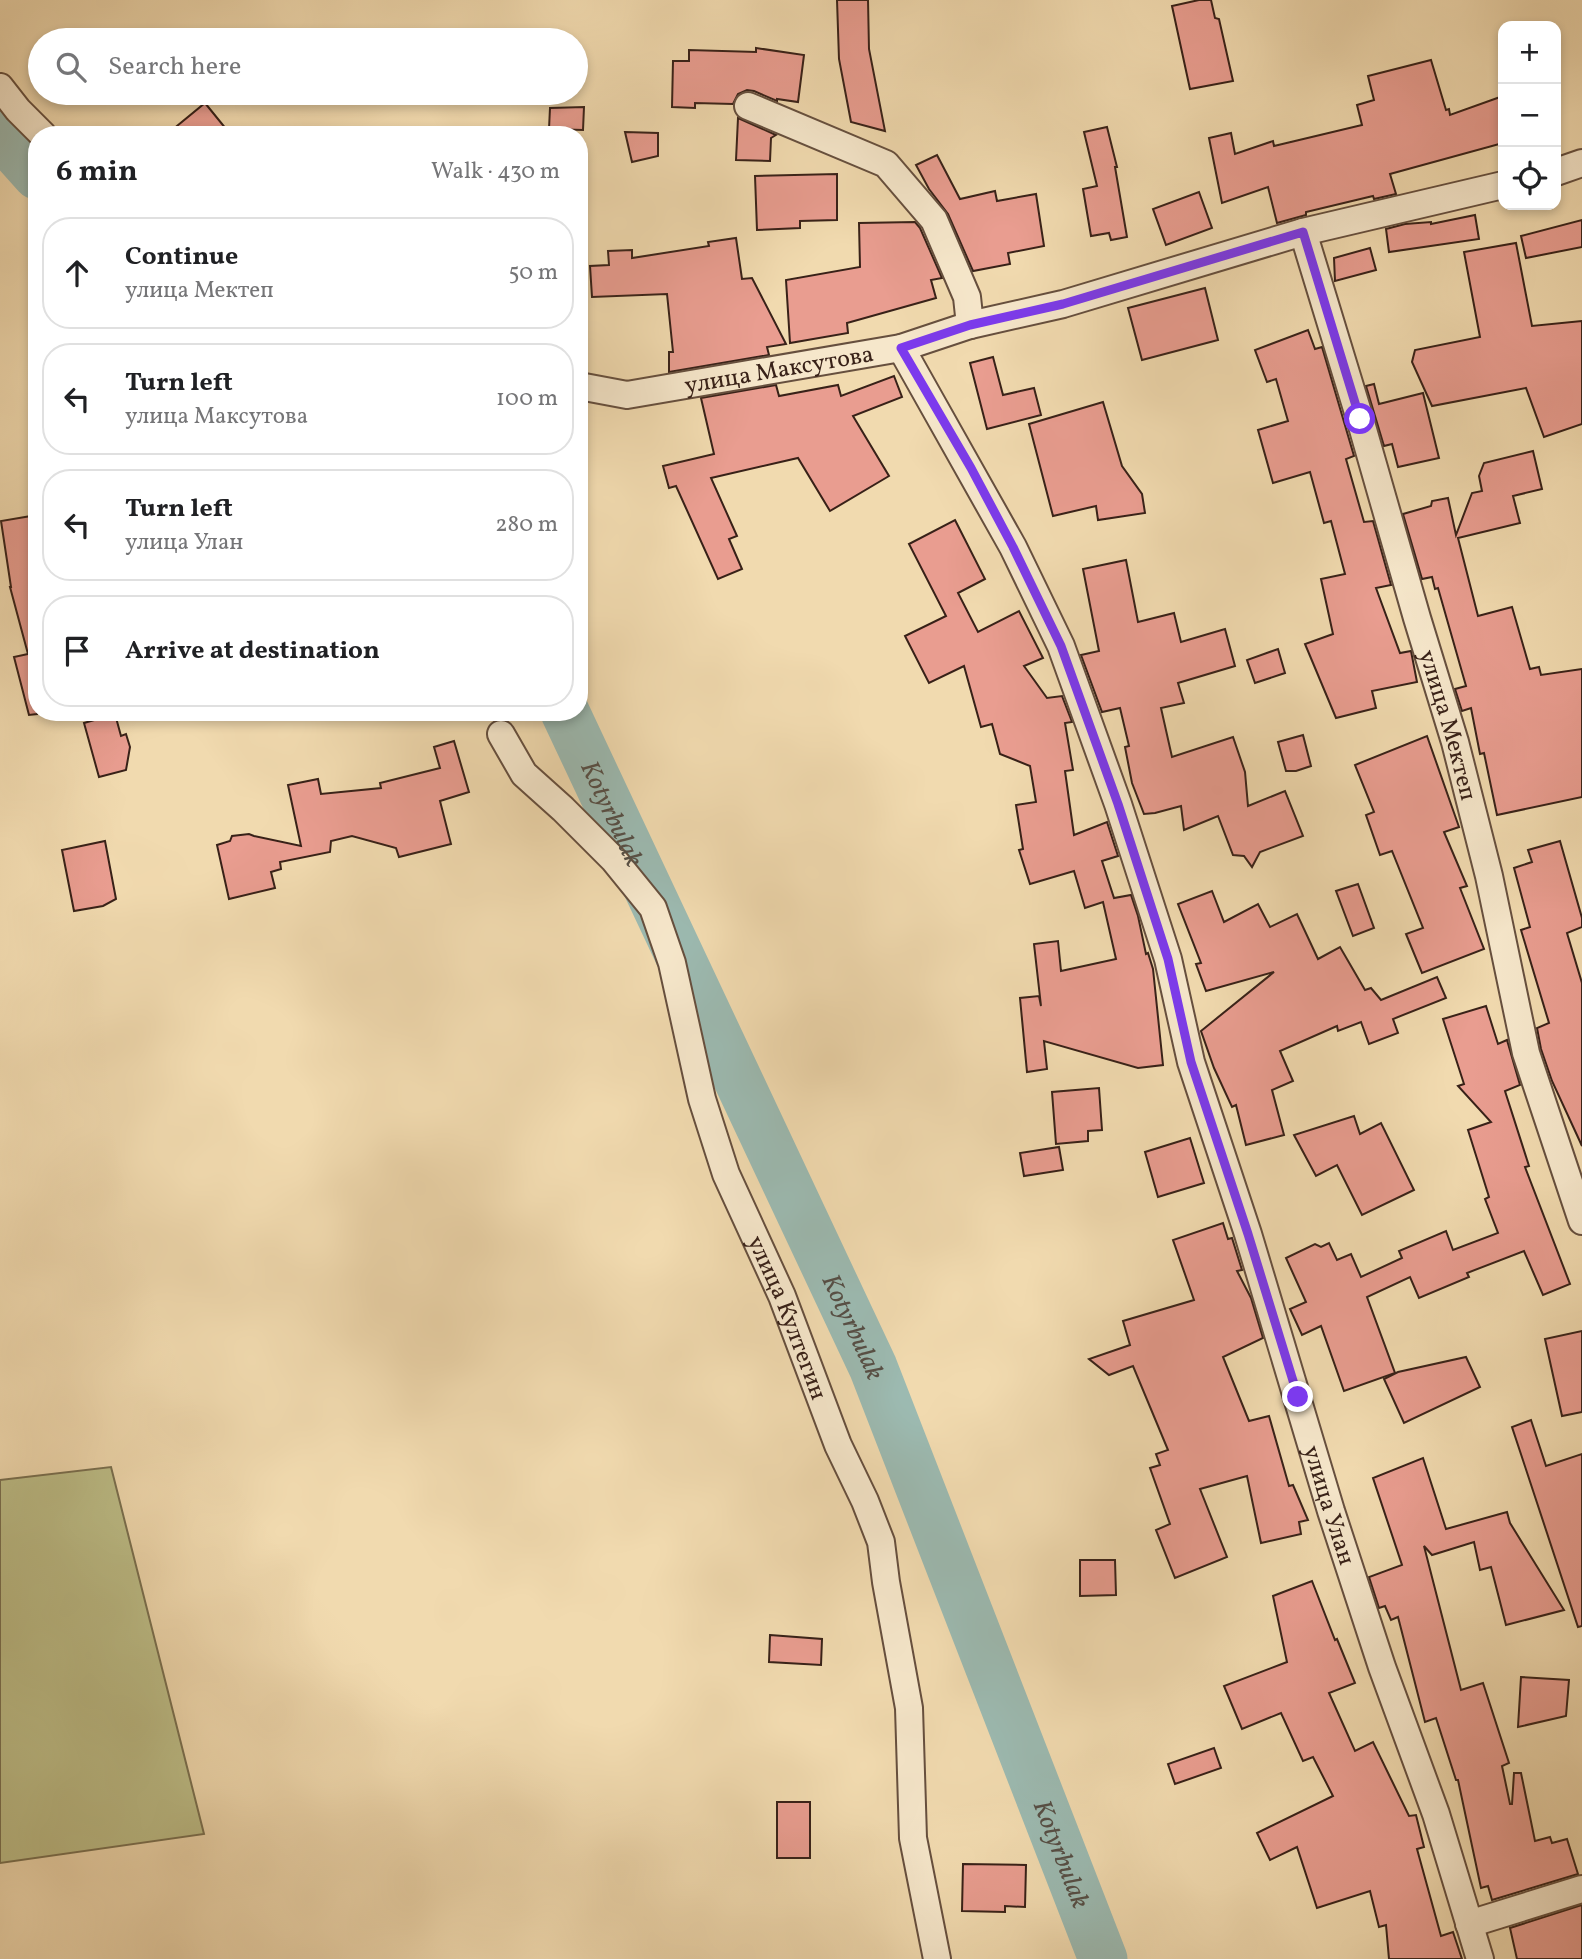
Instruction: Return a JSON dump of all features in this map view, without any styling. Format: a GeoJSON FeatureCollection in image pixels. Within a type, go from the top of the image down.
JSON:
{"type":"FeatureCollection","features":[{"type":"Feature","properties":{"kind":"street"},"geometry":{"type":"LineString","coordinates":[[0,87],[34,126]]}},
{"type":"Feature","properties":{"kind":"street"},"geometry":{"type":"LineString","coordinates":[[748,106],[886,164],[934,220],[967,296],[970,325]]}},
{"type":"Feature","properties":{"kind":"street"},"geometry":{"type":"LineString","coordinates":[[1561,170],[1582,163]]}},
{"type":"Feature","properties":{"kind":"street","name":"улица Максутова"},"geometry":{"type":"LineString","coordinates":[[588,388],[627,395],[901,348],[970,325],[1063,304],[1303,232],[1498,186]]}},
{"type":"Feature","properties":{"kind":"street","name":"улица Мектеп"},"geometry":{"type":"LineString","coordinates":[[1303,232],[1455,742],[1489,876],[1526,1053],[1582,1221]]}},
{"type":"Feature","properties":{"kind":"street","name":"улица Улан"},"geometry":{"type":"LineString","coordinates":[[901,348],[971,468],[1013,547],[1071,672],[1118,804],[1168,959],[1191,1062],[1248,1234],[1331,1511],[1381,1667],[1436,1814],[1480,1959]]}},
{"type":"Feature","properties":{"kind":"street","name":"улица Култегин"},"geometry":{"type":"LineString","coordinates":[[501,734],[524,774],[614,860],[653,908],[672,964],[702,1099],[726,1174],[782,1296],[838,1445],[881,1542],[909,1708],[913,1838],[937,1959]]}},
{"type":"Feature","properties":{"kind":"street"},"geometry":{"type":"LineString","coordinates":[[1469,1924],[1582,1889]]}},
{"type":"Feature","properties":{"kind":"green space"},"geometry":{"type":"Polygon","coordinates":[[[111,1467],[204,1834],[0,1863],[0,1480],[111,1467]]]}},
{"type":"Feature","properties":{"kind":"building"},"geometry":{"type":"Polygon","coordinates":[[[837,0],[868,0],[869,49],[885,131],[851,122],[839,59],[837,0]]]}},
{"type":"Feature","properties":{"kind":"building"},"geometry":{"type":"Polygon","coordinates":[[[1211,0],[1215,18],[1219,19],[1233,81],[1190,89],[1172,6],[1211,0]]]}},
{"type":"Feature","properties":{"kind":"building"},"geometry":{"type":"Polygon","coordinates":[[[756,48],[804,55],[798,102],[777,101],[747,90],[738,94],[733,104],[695,103],[695,108],[672,107],[673,61],[689,61],[689,50],[756,52],[756,48]]]}},
{"type":"Feature","properties":{"kind":"building"},"geometry":{"type":"Polygon","coordinates":[[[1431,60],[1446,110],[1449,109],[1450,115],[1498,98],[1498,144],[1390,174],[1396,194],[1374,199],[1373,196],[1306,212],[1306,215],[1277,223],[1268,187],[1222,203],[1209,138],[1231,133],[1235,154],[1273,141],[1274,146],[1362,125],[1357,105],[1374,100],[1368,76],[1431,60]]]}},
{"type":"Feature","properties":{"kind":"building"},"geometry":{"type":"Polygon","coordinates":[[[203,105],[207,105],[224,126],[177,126],[203,105]]]}},
{"type":"Feature","properties":{"kind":"building"},"geometry":{"type":"Polygon","coordinates":[[[584,107],[583,126],[549,126],[550,108],[584,107]]]}},
{"type":"Feature","properties":{"kind":"building"},"geometry":{"type":"Polygon","coordinates":[[[738,118],[776,135],[771,138],[770,161],[736,160],[738,118]]]}},
{"type":"Feature","properties":{"kind":"building"},"geometry":{"type":"Polygon","coordinates":[[[1107,127],[1117,167],[1127,237],[1111,240],[1109,233],[1091,236],[1083,189],[1097,186],[1084,132],[1107,127]]]}},
{"type":"Feature","properties":{"kind":"building"},"geometry":{"type":"Polygon","coordinates":[[[625,132],[658,133],[658,156],[632,162],[625,132]]]}},
{"type":"Feature","properties":{"kind":"building"},"geometry":{"type":"Polygon","coordinates":[[[937,155],[960,199],[995,191],[997,201],[1036,194],[1044,246],[1008,253],[1010,264],[973,271],[948,214],[929,189],[916,165],[937,155]]]}},
{"type":"Feature","properties":{"kind":"building"},"geometry":{"type":"Polygon","coordinates":[[[837,174],[837,220],[800,221],[800,228],[757,230],[755,176],[837,174]]]}},
{"type":"Feature","properties":{"kind":"building"},"geometry":{"type":"Polygon","coordinates":[[[1199,192],[1212,228],[1166,245],[1153,209],[1199,192]]]}},
{"type":"Feature","properties":{"kind":"building"},"geometry":{"type":"Polygon","coordinates":[[[1475,215],[1479,239],[1389,252],[1386,229],[1475,215]]]}},
{"type":"Feature","properties":{"kind":"building"},"geometry":{"type":"Polygon","coordinates":[[[1582,220],[1582,247],[1526,258],[1521,236],[1582,220]]]}},
{"type":"Feature","properties":{"kind":"building"},"geometry":{"type":"Polygon","coordinates":[[[915,222],[942,278],[931,280],[936,298],[847,323],[848,333],[790,343],[786,280],[860,267],[859,223],[915,222]]]}},
{"type":"Feature","properties":{"kind":"building"},"geometry":{"type":"Polygon","coordinates":[[[736,238],[742,279],[752,278],[786,344],[767,347],[769,355],[669,372],[669,352],[673,352],[667,294],[592,297],[590,266],[609,265],[608,251],[632,250],[632,258],[709,246],[708,242],[736,238]]]}},
{"type":"Feature","properties":{"kind":"building"},"geometry":{"type":"Polygon","coordinates":[[[1516,243],[1532,326],[1582,321],[1582,424],[1544,437],[1526,388],[1432,406],[1412,362],[1415,350],[1480,337],[1464,252],[1516,243]]]}},
{"type":"Feature","properties":{"kind":"building"},"geometry":{"type":"Polygon","coordinates":[[[1370,248],[1376,270],[1335,281],[1334,258],[1370,248]]]}},
{"type":"Feature","properties":{"kind":"building"},"geometry":{"type":"Polygon","coordinates":[[[1205,288],[1218,340],[1142,360],[1128,308],[1205,288]]]}},
{"type":"Feature","properties":{"kind":"building"},"geometry":{"type":"Polygon","coordinates":[[[1308,330],[1315,349],[1322,347],[1354,456],[1346,459],[1364,522],[1373,521],[1391,585],[1376,588],[1400,653],[1411,651],[1417,682],[1372,691],[1376,708],[1336,718],[1305,644],[1333,634],[1321,579],[1345,574],[1331,521],[1324,523],[1310,472],[1273,483],[1258,430],[1288,421],[1276,379],[1267,382],[1255,350],[1308,330]]]}},
{"type":"Feature","properties":{"kind":"building"},"geometry":{"type":"Polygon","coordinates":[[[993,357],[1003,395],[1034,388],[1041,415],[987,429],[970,363],[993,357]]]}},
{"type":"Feature","properties":{"kind":"building"},"geometry":{"type":"Polygon","coordinates":[[[894,376],[902,397],[853,416],[889,476],[830,511],[798,458],[711,478],[737,536],[729,539],[742,569],[718,579],[676,486],[669,488],[663,466],[714,454],[701,398],[776,385],[779,396],[838,385],[841,396],[894,376]]]}},
{"type":"Feature","properties":{"kind":"building"},"geometry":{"type":"Polygon","coordinates":[[[1374,384],[1379,404],[1423,393],[1439,458],[1398,467],[1392,444],[1384,446],[1366,386],[1374,384]]]}},
{"type":"Feature","properties":{"kind":"building"},"geometry":{"type":"Polygon","coordinates":[[[1103,402],[1122,466],[1142,494],[1145,513],[1098,520],[1096,506],[1053,516],[1029,424],[1103,402]]]}},
{"type":"Feature","properties":{"kind":"building"},"geometry":{"type":"Polygon","coordinates":[[[1533,451],[1542,489],[1513,496],[1520,523],[1458,538],[1478,616],[1512,607],[1530,669],[1539,667],[1541,675],[1582,669],[1582,797],[1497,815],[1484,753],[1480,754],[1471,708],[1462,711],[1455,689],[1466,686],[1438,588],[1435,589],[1432,577],[1422,579],[1403,514],[1431,506],[1432,501],[1448,498],[1456,535],[1472,493],[1482,491],[1479,476],[1484,463],[1533,451]]]}},
{"type":"Feature","properties":{"kind":"building"},"geometry":{"type":"Polygon","coordinates":[[[28,516],[28,654],[10,587],[1,521],[28,516]]]}},
{"type":"Feature","properties":{"kind":"building"},"geometry":{"type":"Polygon","coordinates":[[[955,520],[985,579],[958,593],[978,632],[1019,611],[1043,658],[1024,666],[1047,698],[1062,696],[1072,722],[1065,723],[1073,770],[1065,771],[1074,835],[1107,822],[1118,856],[1102,861],[1114,898],[1131,895],[1138,916],[1146,954],[1148,953],[1153,969],[1163,1065],[1138,1068],[1044,1041],[1047,1069],[1027,1072],[1020,998],[1039,996],[1041,1006],[1034,944],[1058,941],[1061,971],[1116,959],[1103,902],[1085,908],[1074,871],[1030,884],[1019,850],[1023,849],[1016,805],[1036,802],[1030,766],[1000,754],[992,724],[981,727],[964,666],[929,683],[905,636],[946,616],[909,544],[955,520]]]}},
{"type":"Feature","properties":{"kind":"building"},"geometry":{"type":"Polygon","coordinates":[[[1126,560],[1138,622],[1174,613],[1181,642],[1225,629],[1235,666],[1178,683],[1184,703],[1161,708],[1172,757],[1233,737],[1245,772],[1248,806],[1285,791],[1303,836],[1260,852],[1252,867],[1244,856],[1233,855],[1218,816],[1184,830],[1181,806],[1144,814],[1132,783],[1125,747],[1129,746],[1120,708],[1102,712],[1081,655],[1099,651],[1083,569],[1126,560]]]}},
{"type":"Feature","properties":{"kind":"building"},"geometry":{"type":"Polygon","coordinates":[[[1278,649],[1285,673],[1255,683],[1247,660],[1278,649]]]}},
{"type":"Feature","properties":{"kind":"building"},"geometry":{"type":"Polygon","coordinates":[[[28,654],[28,711],[14,657],[28,654]]]}},
{"type":"Feature","properties":{"kind":"building"},"geometry":{"type":"Polygon","coordinates":[[[117,721],[121,736],[126,734],[130,747],[126,770],[99,777],[84,723],[117,721]]]}},
{"type":"Feature","properties":{"kind":"building"},"geometry":{"type":"Polygon","coordinates":[[[1303,735],[1311,766],[1286,771],[1278,742],[1303,735]]]}},
{"type":"Feature","properties":{"kind":"building"},"geometry":{"type":"Polygon","coordinates":[[[1427,736],[1459,827],[1444,832],[1467,886],[1460,888],[1484,949],[1422,973],[1406,934],[1423,928],[1392,851],[1380,855],[1366,815],[1374,812],[1355,765],[1427,736]]]}},
{"type":"Feature","properties":{"kind":"building"},"geometry":{"type":"Polygon","coordinates":[[[454,741],[469,792],[440,801],[451,844],[399,857],[396,848],[352,836],[331,841],[330,852],[280,862],[281,869],[271,872],[275,888],[229,899],[217,845],[230,841],[232,836],[249,834],[301,846],[288,785],[318,779],[321,794],[381,788],[380,783],[440,768],[434,747],[454,741]]]}},
{"type":"Feature","properties":{"kind":"building"},"geometry":{"type":"Polygon","coordinates":[[[105,841],[116,899],[103,906],[74,911],[62,850],[105,841]]]}},
{"type":"Feature","properties":{"kind":"building"},"geometry":{"type":"Polygon","coordinates":[[[1560,841],[1582,918],[1582,927],[1567,933],[1582,983],[1582,1146],[1552,1081],[1541,1049],[1537,1028],[1549,1023],[1521,930],[1530,927],[1514,868],[1532,862],[1528,850],[1560,841]]]}},
{"type":"Feature","properties":{"kind":"building"},"geometry":{"type":"Polygon","coordinates":[[[1358,884],[1374,928],[1353,936],[1336,891],[1358,884]]]}},
{"type":"Feature","properties":{"kind":"building"},"geometry":{"type":"Polygon","coordinates":[[[1212,891],[1224,922],[1258,904],[1270,927],[1297,914],[1318,959],[1340,947],[1365,990],[1371,988],[1381,1000],[1437,977],[1446,998],[1393,1019],[1398,1033],[1369,1044],[1361,1022],[1338,1031],[1337,1026],[1280,1051],[1293,1081],[1272,1090],[1284,1135],[1246,1145],[1236,1105],[1232,1107],[1201,1031],[1274,972],[1206,991],[1196,964],[1201,963],[1178,904],[1212,891]]]}},
{"type":"Feature","properties":{"kind":"building"},"geometry":{"type":"Polygon","coordinates":[[[1486,1006],[1498,1044],[1507,1040],[1520,1085],[1505,1091],[1529,1166],[1525,1167],[1570,1284],[1543,1295],[1524,1251],[1467,1273],[1469,1277],[1419,1298],[1410,1277],[1367,1297],[1395,1373],[1344,1391],[1321,1326],[1302,1335],[1290,1309],[1306,1302],[1286,1258],[1315,1244],[1321,1247],[1329,1243],[1337,1260],[1351,1254],[1361,1277],[1402,1258],[1399,1251],[1446,1231],[1453,1250],[1498,1233],[1485,1199],[1489,1197],[1468,1130],[1491,1122],[1458,1086],[1464,1084],[1443,1019],[1486,1006]]]}},
{"type":"Feature","properties":{"kind":"building"},"geometry":{"type":"Polygon","coordinates":[[[1099,1088],[1102,1130],[1088,1131],[1088,1141],[1056,1144],[1052,1092],[1099,1088]]]}},
{"type":"Feature","properties":{"kind":"building"},"geometry":{"type":"Polygon","coordinates":[[[1354,1116],[1360,1134],[1381,1123],[1414,1190],[1362,1215],[1337,1165],[1316,1176],[1294,1135],[1354,1116]]]}},
{"type":"Feature","properties":{"kind":"building"},"geometry":{"type":"Polygon","coordinates":[[[1190,1138],[1204,1183],[1158,1197],[1145,1152],[1190,1138]]]}},
{"type":"Feature","properties":{"kind":"building"},"geometry":{"type":"Polygon","coordinates":[[[1059,1147],[1063,1170],[1024,1176],[1020,1153],[1059,1147]]]}},
{"type":"Feature","properties":{"kind":"building"},"geometry":{"type":"Polygon","coordinates":[[[1223,1223],[1228,1239],[1232,1238],[1242,1270],[1237,1271],[1251,1298],[1263,1338],[1223,1357],[1249,1421],[1269,1416],[1289,1486],[1293,1485],[1308,1520],[1299,1522],[1301,1534],[1261,1543],[1247,1476],[1200,1489],[1227,1557],[1175,1578],[1156,1530],[1170,1524],[1150,1468],[1160,1465],[1156,1454],[1168,1450],[1133,1366],[1109,1375],[1089,1359],[1130,1345],[1123,1321],[1194,1300],[1173,1240],[1223,1223]]]}},
{"type":"Feature","properties":{"kind":"building"},"geometry":{"type":"Polygon","coordinates":[[[1582,1331],[1582,1412],[1562,1416],[1545,1339],[1582,1331]]]}},
{"type":"Feature","properties":{"kind":"building"},"geometry":{"type":"Polygon","coordinates":[[[1466,1357],[1480,1387],[1404,1423],[1384,1379],[1398,1372],[1466,1357]]]}},
{"type":"Feature","properties":{"kind":"building"},"geometry":{"type":"Polygon","coordinates":[[[1531,1420],[1546,1466],[1582,1454],[1582,1626],[1578,1627],[1512,1427],[1531,1420]]]}},
{"type":"Feature","properties":{"kind":"building"},"geometry":{"type":"Polygon","coordinates":[[[1423,1458],[1446,1529],[1507,1512],[1510,1523],[1564,1610],[1506,1625],[1491,1567],[1480,1570],[1474,1542],[1432,1555],[1424,1546],[1461,1690],[1483,1683],[1509,1763],[1502,1766],[1510,1804],[1514,1773],[1521,1773],[1535,1841],[1550,1837],[1552,1843],[1567,1839],[1578,1874],[1492,1900],[1488,1886],[1481,1888],[1458,1780],[1436,1718],[1425,1722],[1398,1617],[1391,1620],[1385,1606],[1379,1608],[1369,1577],[1402,1565],[1373,1478],[1423,1458]]]}},
{"type":"Feature","properties":{"kind":"building"},"geometry":{"type":"Polygon","coordinates":[[[1080,1560],[1115,1560],[1116,1595],[1080,1596],[1080,1560]]]}},
{"type":"Feature","properties":{"kind":"building"},"geometry":{"type":"Polygon","coordinates":[[[1312,1581],[1355,1683],[1329,1693],[1355,1751],[1373,1742],[1409,1816],[1416,1815],[1424,1847],[1417,1849],[1441,1936],[1453,1932],[1462,1959],[1389,1959],[1386,1925],[1379,1927],[1370,1891],[1317,1908],[1297,1847],[1270,1860],[1257,1833],[1333,1796],[1313,1757],[1303,1761],[1281,1713],[1242,1729],[1224,1686],[1287,1662],[1273,1596],[1312,1581]]]}},
{"type":"Feature","properties":{"kind":"building"},"geometry":{"type":"Polygon","coordinates":[[[770,1635],[822,1639],[821,1665],[769,1662],[770,1635]]]}},
{"type":"Feature","properties":{"kind":"building"},"geometry":{"type":"Polygon","coordinates":[[[1521,1677],[1569,1680],[1566,1716],[1518,1727],[1521,1677]]]}},
{"type":"Feature","properties":{"kind":"building"},"geometry":{"type":"Polygon","coordinates":[[[1214,1748],[1221,1768],[1175,1784],[1168,1764],[1214,1748]]]}},
{"type":"Feature","properties":{"kind":"building"},"geometry":{"type":"Polygon","coordinates":[[[777,1802],[810,1802],[810,1858],[777,1858],[777,1802]]]}},
{"type":"Feature","properties":{"kind":"building"},"geometry":{"type":"Polygon","coordinates":[[[963,1864],[1026,1865],[1025,1907],[1005,1906],[1005,1912],[962,1911],[963,1864]]]}},
{"type":"Feature","properties":{"kind":"building"},"geometry":{"type":"Polygon","coordinates":[[[1582,1905],[1582,1959],[1517,1959],[1510,1928],[1582,1905]]]}},
{"type":"Feature","properties":{"kind":"waterway","name":"Kotyrbulak"},"geometry":{"type":"LineString","coordinates":[[0,134],[28,165]]}},
{"type":"Feature","properties":{"kind":"waterway","name":"Kotyrbulak"},"geometry":{"type":"LineString","coordinates":[[569,721],[873,1367],[1103,1959]]}},
{"type":"Feature","properties":{"kind":"route"},"geometry":{"type":"LineString","coordinates":[[1298,1397],[1191,1062],[1168,959],[1118,804],[1061,646],[971,468],[901,348],[970,325],[1063,304],[1303,232],[1360,419]]}}]}
